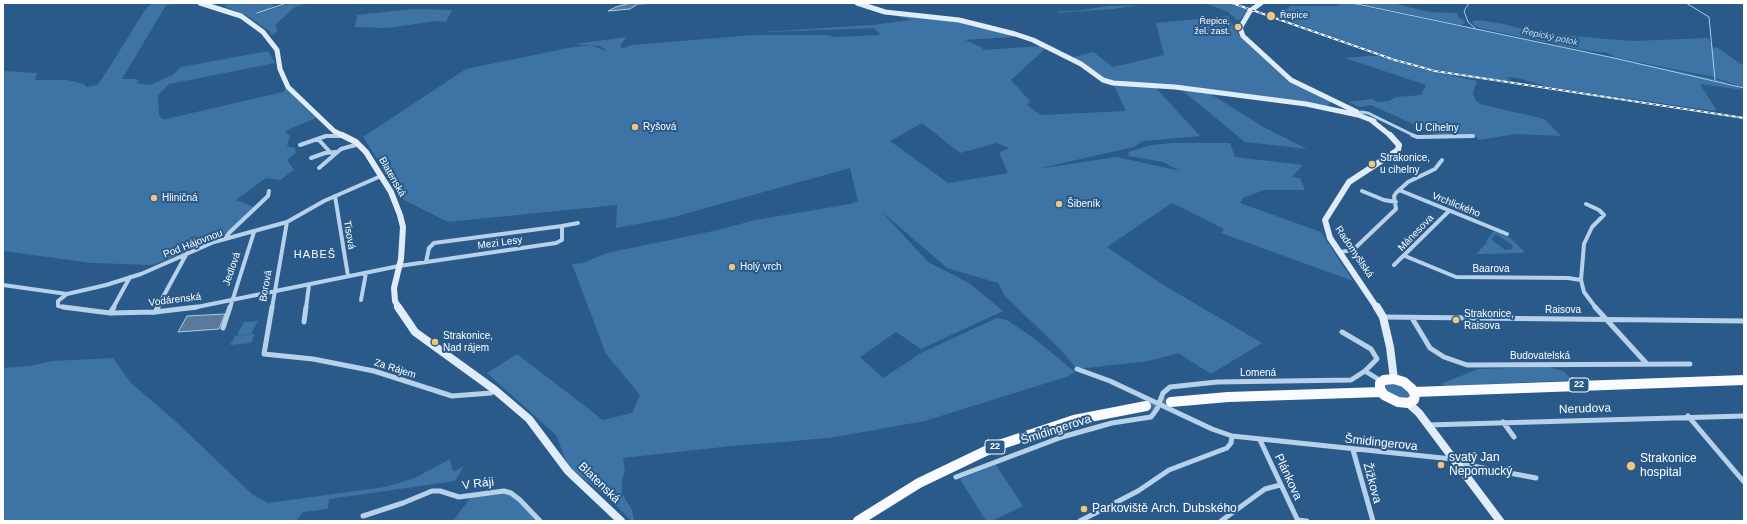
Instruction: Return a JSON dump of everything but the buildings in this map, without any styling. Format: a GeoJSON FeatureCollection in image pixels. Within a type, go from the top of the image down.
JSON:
{"type":"FeatureCollection","features":[{"type":"Feature","properties":{"kind":"main road"},"geometry":{"type":"LineString","coordinates":[[1394,379],[1409,385],[1414,392],[1414,400],[1408,403],[1393,401],[1381,392],[1379,386],[1381,381],[1394,379]]}},
{"type":"Feature","properties":{"kind":"main road","name":"22"},"geometry":{"type":"LineString","coordinates":[[1414,392],[1744,380]]}},
{"type":"Feature","properties":{"kind":"main road"},"geometry":{"type":"LineString","coordinates":[[1170,402],[1248,396],[1381,392]]}},
{"type":"Feature","properties":{"kind":"main road","name":"22"},"geometry":{"type":"LineString","coordinates":[[858,521],[919,483],[996,446],[1074,420],[1146,406]]}},
{"type":"Feature","properties":{"kind":"street","name":"Blatenská"},"geometry":{"type":"LineString","coordinates":[[200,3],[241,16],[264,32],[277,50],[280,69],[288,87],[334,131],[359,144],[381,176],[393,198],[403,227],[399,266],[394,288],[395,301],[399,310],[415,332],[495,390],[529,419],[541,433],[561,462],[620,521]]}},
{"type":"Feature","properties":{"kind":"street"},"geometry":{"type":"LineString","coordinates":[[857,3],[885,12],[959,20],[1015,34],[1032,40],[1082,64],[1103,80],[1113,83],[1186,88],[1306,104],[1359,114]]}},
{"type":"Feature","properties":{"kind":"street"},"geometry":{"type":"LineString","coordinates":[[1261,3],[1249,12],[1240,28],[1243,36],[1291,80],[1359,114]]}},
{"type":"Feature","properties":{"kind":"street","name":"U Cihelny"},"geometry":{"type":"LineString","coordinates":[[1359,114],[1368,113],[1411,136],[1434,138],[1473,136]]}},
{"type":"Feature","properties":{"kind":"street","name":"Radomyšlská"},"geometry":{"type":"LineString","coordinates":[[1359,114],[1374,121],[1395,138],[1399,148],[1396,154],[1360,174],[1349,182],[1325,220],[1325,228],[1383,317],[1390,347],[1394,379]]}},
{"type":"Feature","properties":{"kind":"street"},"geometry":{"type":"LineString","coordinates":[[300,145],[326,136],[345,136]]}},
{"type":"Feature","properties":{"kind":"street"},"geometry":{"type":"LineString","coordinates":[[318,139],[330,152]]}},
{"type":"Feature","properties":{"kind":"street"},"geometry":{"type":"LineString","coordinates":[[319,168],[336,152],[359,144]]}},
{"type":"Feature","properties":{"kind":"street"},"geometry":{"type":"LineString","coordinates":[[311,158],[330,152],[336,152]]}},
{"type":"Feature","properties":{"kind":"street"},"geometry":{"type":"LineString","coordinates":[[1340,252],[1353,250],[1396,209],[1395,194],[1408,182],[1435,169],[1442,160]]}},
{"type":"Feature","properties":{"kind":"street","name":"Pod Hájovnou"},"geometry":{"type":"LineString","coordinates":[[3,285],[68,294],[130,278],[187,253],[225,239],[287,222],[335,196],[381,176]]}},
{"type":"Feature","properties":{"kind":"street","name":"Vrchlického"},"geometry":{"type":"LineString","coordinates":[[1400,190],[1507,234]]}},
{"type":"Feature","properties":{"kind":"street"},"geometry":{"type":"LineString","coordinates":[[225,239],[229,233],[268,196],[269,191]]}},
{"type":"Feature","properties":{"kind":"street"},"geometry":{"type":"LineString","coordinates":[[1362,191],[1384,200],[1396,202]]}},
{"type":"Feature","properties":{"kind":"street","name":"Tisová"},"geometry":{"type":"LineString","coordinates":[[335,196],[348,276]]}},
{"type":"Feature","properties":{"kind":"street"},"geometry":{"type":"LineString","coordinates":[[1586,204],[1599,210],[1604,215],[1592,227],[1584,244],[1581,280],[1586,296],[1605,319],[1647,364]]}},
{"type":"Feature","properties":{"kind":"street","name":"Mánesova"},"geometry":{"type":"LineString","coordinates":[[1394,265],[1405,256],[1448,211]]}},
{"type":"Feature","properties":{"kind":"street","name":"Borová"},"geometry":{"type":"LineString","coordinates":[[264,354],[287,222]]}},
{"type":"Feature","properties":{"kind":"street","name":"Mezi Lesy"},"geometry":{"type":"LineString","coordinates":[[426,262],[429,248],[434,244],[578,223]]}},
{"type":"Feature","properties":{"kind":"street","name":"Mezi Lesy"},"geometry":{"type":"LineString","coordinates":[[399,266],[556,243],[562,240],[562,226]]}},
{"type":"Feature","properties":{"kind":"street","name":"Jedlová"},"geometry":{"type":"LineString","coordinates":[[223,328],[230,301],[254,232]]}},
{"type":"Feature","properties":{"kind":"street"},"geometry":{"type":"LineString","coordinates":[[155,312],[187,253]]}},
{"type":"Feature","properties":{"kind":"street","name":"Baarova"},"geometry":{"type":"LineString","coordinates":[[1405,256],[1456,277],[1568,278],[1581,280]]}},
{"type":"Feature","properties":{"kind":"street","name":"Vodárenská"},"geometry":{"type":"LineString","coordinates":[[68,294],[58,301],[58,306],[110,313],[155,312],[230,301],[399,266]]}},
{"type":"Feature","properties":{"kind":"street"},"geometry":{"type":"LineString","coordinates":[[361,300],[366,273]]}},
{"type":"Feature","properties":{"kind":"street"},"geometry":{"type":"LineString","coordinates":[[110,313],[130,278]]}},
{"type":"Feature","properties":{"kind":"street"},"geometry":{"type":"LineString","coordinates":[[304,322],[309,285]]}},
{"type":"Feature","properties":{"kind":"street","name":"Raisova"},"geometry":{"type":"LineString","coordinates":[[1383,317],[1744,321]]}},
{"type":"Feature","properties":{"kind":"street","name":"Budovatelská"},"geometry":{"type":"LineString","coordinates":[[1412,318],[1430,348],[1444,357],[1467,365],[1690,364]]}},
{"type":"Feature","properties":{"kind":"street","name":"Lomená"},"geometry":{"type":"LineString","coordinates":[[1158,404],[1166,389],[1181,385],[1217,382],[1347,381],[1357,378],[1376,360],[1376,356],[1371,349],[1342,332]]}},
{"type":"Feature","properties":{"kind":"street","name":"Za Rájem"},"geometry":{"type":"LineString","coordinates":[[264,354],[313,359],[374,371],[452,396],[491,392],[495,390]]}},
{"type":"Feature","properties":{"kind":"street","name":"Šmidingerova"},"geometry":{"type":"LineString","coordinates":[[1077,369],[1110,381],[1212,429],[1232,436],[1455,462],[1536,478]]}},
{"type":"Feature","properties":{"kind":"street"},"geometry":{"type":"LineString","coordinates":[[1365,372],[1381,381]]}},
{"type":"Feature","properties":{"kind":"street"},"geometry":{"type":"LineString","coordinates":[[1408,403],[1427,424],[1500,521]]}},
{"type":"Feature","properties":{"kind":"street","name":"Šmidingerova"},"geometry":{"type":"LineString","coordinates":[[956,477],[1062,437],[1112,424],[1151,417],[1157,409],[1158,404]]}},
{"type":"Feature","properties":{"kind":"street"},"geometry":{"type":"LineString","coordinates":[[1688,416],[1744,482]]}},
{"type":"Feature","properties":{"kind":"street","name":"Nerudova"},"geometry":{"type":"LineString","coordinates":[[1427,424],[1688,416],[1744,416]]}},
{"type":"Feature","properties":{"kind":"street"},"geometry":{"type":"LineString","coordinates":[[1503,422],[1514,437]]}},
{"type":"Feature","properties":{"kind":"street"},"geometry":{"type":"LineString","coordinates":[[1080,521],[1138,491],[1169,470],[1227,448],[1231,443],[1232,436]]}},
{"type":"Feature","properties":{"kind":"street","name":"Plánkova"},"geometry":{"type":"LineString","coordinates":[[1260,440],[1297,520]]}},
{"type":"Feature","properties":{"kind":"street","name":"Žižkova"},"geometry":{"type":"LineString","coordinates":[[1353,450],[1372,521]]}},
{"type":"Feature","properties":{"kind":"street"},"geometry":{"type":"LineString","coordinates":[[1222,521],[1265,489],[1280,485]]}},
{"type":"Feature","properties":{"kind":"street","name":"V Ráji"},"geometry":{"type":"LineString","coordinates":[[363,516],[403,503],[432,491],[440,491],[459,497],[504,491],[511,493],[520,500],[540,521]]}},
{"type":"Feature","properties":{"kind":"street"},"geometry":{"type":"LineString","coordinates":[[1297,520],[1307,521]]}},
{"type":"Feature","properties":{"kind":"shaded area"},"geometry":{"type":"Polygon","coordinates":[[[152,3],[187,3],[166,5],[122,79],[136,79],[139,81],[136,83],[150,85],[173,75],[181,67],[268,51],[275,63],[169,84],[158,95],[159,115],[162,119],[166,119],[283,92],[286,88],[316,118],[285,131],[290,136],[287,146],[295,148],[296,153],[287,160],[294,170],[280,180],[266,178],[236,200],[257,208],[224,238],[152,265],[92,263],[3,251],[3,71],[37,73],[35,79],[37,80],[67,80],[84,84],[87,87],[97,85],[145,10],[152,3]]]}},
{"type":"Feature","properties":{"kind":"shaded area"},"geometry":{"type":"Polygon","coordinates":[[[229,3],[271,3],[273,5],[274,7],[263,12],[292,3],[309,3],[295,7],[276,24],[277,32],[272,35],[269,31],[246,15],[224,6],[229,3]]]}},
{"type":"Feature","properties":{"kind":"shaded area"},"geometry":{"type":"Polygon","coordinates":[[[630,3],[639,3],[630,9],[608,11],[616,7],[630,3]]]}},
{"type":"Feature","properties":{"kind":"shaded area"},"geometry":{"type":"Polygon","coordinates":[[[1205,3],[1228,3],[1248,9],[1240,20],[1237,20],[1228,12],[1205,3]]]}},
{"type":"Feature","properties":{"kind":"shaded area"},"geometry":{"type":"Polygon","coordinates":[[[1334,3],[1392,3],[1429,12],[1457,13],[1459,18],[1463,19],[1465,23],[1462,25],[1359,4],[1357,5],[1687,73],[1722,81],[1744,90],[1700,84],[1716,109],[1715,111],[1549,87],[1517,78],[1507,77],[1510,80],[1506,81],[1489,79],[1408,63],[1292,22],[1292,18],[1285,11],[1290,6],[1340,6],[1334,3]]]}},
{"type":"Feature","properties":{"kind":"shaded area"},"geometry":{"type":"Polygon","coordinates":[[[1138,5],[1113,9],[1056,13],[1060,11],[1074,11],[1110,6],[1138,5]]]}},
{"type":"Feature","properties":{"kind":"shaded area"},"geometry":{"type":"Polygon","coordinates":[[[413,9],[452,10],[446,22],[437,21],[387,28],[355,27],[357,15],[413,9]]]}},
{"type":"Feature","properties":{"kind":"shaded area"},"geometry":{"type":"Polygon","coordinates":[[[893,15],[950,20],[1013,35],[1011,37],[965,40],[983,48],[983,50],[1042,46],[1046,48],[1011,80],[1030,101],[1027,105],[1041,115],[1126,111],[1113,84],[1156,88],[1200,136],[1143,141],[1134,147],[1036,169],[1117,157],[1180,171],[1163,162],[1129,156],[1128,152],[1152,145],[1171,143],[1230,143],[1235,157],[1303,165],[1292,177],[1300,178],[1305,190],[1264,190],[1243,198],[1240,203],[1321,232],[1353,281],[1221,233],[1224,229],[1172,203],[1107,247],[1160,283],[1262,343],[1211,374],[1178,353],[1149,361],[1077,369],[1061,350],[1005,296],[998,283],[947,268],[881,211],[928,262],[969,283],[1003,311],[921,349],[896,332],[860,357],[883,378],[921,353],[997,318],[1007,320],[1035,339],[1075,372],[1066,377],[931,419],[927,417],[930,420],[835,437],[741,445],[623,458],[625,470],[622,480],[622,494],[632,510],[634,521],[632,521],[609,499],[568,466],[556,435],[487,373],[517,354],[603,420],[632,413],[640,395],[606,354],[572,264],[583,263],[607,253],[718,230],[755,220],[850,204],[858,201],[850,168],[670,218],[616,228],[617,205],[448,222],[404,200],[363,137],[466,69],[568,48],[590,45],[575,44],[627,37],[621,44],[621,49],[632,45],[755,35],[826,35],[835,37],[881,35],[874,28],[745,33],[872,25],[912,20],[893,15]],[[592,45],[608,52],[600,46],[592,45]],[[922,123],[890,141],[948,183],[1008,173],[999,153],[1009,148],[997,143],[960,153],[922,123]]]}},
{"type":"Feature","properties":{"kind":"shaded area"},"geometry":{"type":"Polygon","coordinates":[[[1228,16],[1239,35],[1282,75],[1331,101],[1328,107],[1114,81],[1102,77],[1070,58],[1093,52],[1113,67],[1164,55],[1156,23],[1228,16]]]}},
{"type":"Feature","properties":{"kind":"shaded area"},"geometry":{"type":"Polygon","coordinates":[[[1478,20],[1504,24],[1532,32],[1605,39],[1633,41],[1707,38],[1709,39],[1712,47],[1718,48],[1744,66],[1744,88],[1714,77],[1617,58],[1608,53],[1583,50],[1480,28],[1474,25],[1472,21],[1478,20]]]}},
{"type":"Feature","properties":{"kind":"shaded area"},"geometry":{"type":"Polygon","coordinates":[[[1379,56],[1421,69],[1477,81],[1473,93],[1476,101],[1480,104],[1544,119],[1561,136],[1516,134],[1479,140],[1473,134],[1437,135],[1371,105],[1360,107],[1348,102],[1372,99],[1377,102],[1389,101],[1396,97],[1421,95],[1426,85],[1345,58],[1379,56]]]}},
{"type":"Feature","properties":{"kind":"shaded area"},"geometry":{"type":"Polygon","coordinates":[[[1183,91],[1209,93],[1265,128],[1307,149],[1245,142],[1183,91]]]}},
{"type":"Feature","properties":{"kind":"shaded area"},"geometry":{"type":"Polygon","coordinates":[[[1494,231],[1510,238],[1524,251],[1523,253],[1476,254],[1487,242],[1486,241],[1494,231]],[[1496,234],[1491,239],[1505,250],[1512,249],[1513,247],[1496,234]]]}},
{"type":"Feature","properties":{"kind":"shaded area"},"geometry":{"type":"Polygon","coordinates":[[[225,314],[219,329],[178,332],[187,316],[225,314]]]}},
{"type":"Feature","properties":{"kind":"shaded area"},"geometry":{"type":"Polygon","coordinates":[[[258,321],[251,334],[237,335],[244,322],[258,321]]]}},
{"type":"Feature","properties":{"kind":"shaded area"},"geometry":{"type":"Polygon","coordinates":[[[255,334],[251,343],[230,345],[235,336],[255,334]]]}},
{"type":"Feature","properties":{"kind":"shaded area"},"geometry":{"type":"Polygon","coordinates":[[[113,358],[131,383],[172,418],[253,495],[268,503],[385,487],[415,478],[450,459],[453,472],[464,466],[455,481],[329,499],[328,509],[303,512],[296,521],[3,521],[3,368],[30,366],[52,361],[113,358]]]}},
{"type":"Feature","properties":{"kind":"shaded area"},"geometry":{"type":"Polygon","coordinates":[[[1549,367],[1563,371],[1573,380],[1445,386],[1441,384],[1478,369],[1549,367]]]}},
{"type":"Feature","properties":{"kind":"shaded area"},"geometry":{"type":"Polygon","coordinates":[[[1389,382],[1405,386],[1411,395],[1409,398],[1403,400],[1385,391],[1384,386],[1389,382]]]}},
{"type":"Feature","properties":{"kind":"shaded area"},"geometry":{"type":"Polygon","coordinates":[[[996,465],[1023,506],[992,521],[986,521],[960,479],[996,465]]]}},
{"type":"Feature","properties":{"kind":"shaded area"},"geometry":{"type":"Polygon","coordinates":[[[507,491],[538,521],[453,521],[470,498],[507,491]]]}},
{"type":"Feature","properties":{"kind":"waterway"},"geometry":{"type":"LineString","coordinates":[[257,13],[287,3]]}},
{"type":"Feature","properties":{"kind":"waterway"},"geometry":{"type":"LineString","coordinates":[[638,4],[660,3]]}},
{"type":"Feature","properties":{"kind":"waterway","name":"Řepický potok"},"geometry":{"type":"LineString","coordinates":[[1352,3],[1614,58],[1744,88]]}},
{"type":"Feature","properties":{"kind":"waterway"},"geometry":{"type":"LineString","coordinates":[[1469,3],[1464,11],[1468,22],[1475,28]]}},
{"type":"Feature","properties":{"kind":"waterway"},"geometry":{"type":"LineString","coordinates":[[1686,3],[1709,17],[1715,80]]}},
{"type":"Feature","properties":{"kind":"tunnel"},"geometry":{"type":"LineString","coordinates":[[1146,406],[1171,402]]}},
{"type":"Feature","properties":{"kind":"railway"},"geometry":{"type":"LineString","coordinates":[[1232,3],[1395,60],[1435,71],[1744,118]]}},
{"type":"Feature","properties":{"kind":"place","name":"Řepice"},"geometry":{"type":"Point","coordinates":[1271,16]}},
{"type":"Feature","properties":{"kind":"place","name":"Řepice, žel. zast."},"geometry":{"type":"Point","coordinates":[1238,27]}},
{"type":"Feature","properties":{"kind":"place","name":"Ryšová"},"geometry":{"type":"Point","coordinates":[635,127]}},
{"type":"Feature","properties":{"kind":"place","name":"Strakonice, u cihelny"},"geometry":{"type":"Point","coordinates":[1372,164]}},
{"type":"Feature","properties":{"kind":"place","name":"Hliničná"},"geometry":{"type":"Point","coordinates":[154,198]}},
{"type":"Feature","properties":{"kind":"place","name":"Šibeník"},"geometry":{"type":"Point","coordinates":[1059,204]}},
{"type":"Feature","properties":{"kind":"place","name":"Holý vrch"},"geometry":{"type":"Point","coordinates":[732,267]}},
{"type":"Feature","properties":{"kind":"place","name":"Strakonice, Raisova"},"geometry":{"type":"Point","coordinates":[1456,320]}},
{"type":"Feature","properties":{"kind":"place","name":"Strakonice, Nad rájem"},"geometry":{"type":"Point","coordinates":[435,342]}},
{"type":"Feature","properties":{"kind":"place","name":"svatý Jan Nepomucký"},"geometry":{"type":"Point","coordinates":[1441,465]}},
{"type":"Feature","properties":{"kind":"place","name":"Strakonice hospital"},"geometry":{"type":"Point","coordinates":[1631,466]}},
{"type":"Feature","properties":{"kind":"place","name":"Parkoviště Arch. Dubského"},"geometry":{"type":"Point","coordinates":[1084,509]}},
{"type":"Feature","properties":{"kind":"district","name":"HABEŠ"},"geometry":{"type":"Point","coordinates":[315,255]}}]}
